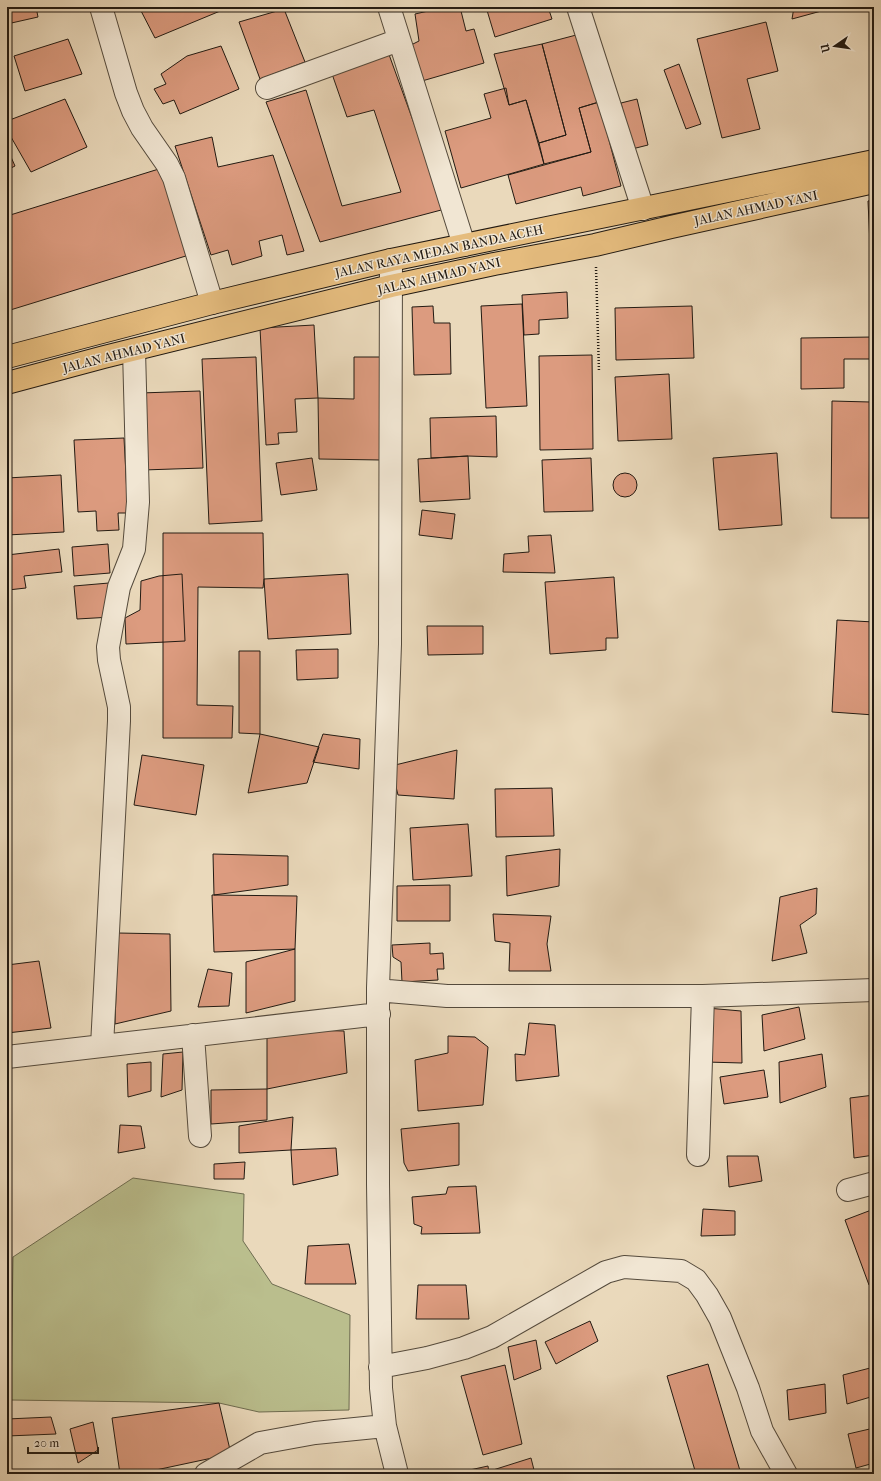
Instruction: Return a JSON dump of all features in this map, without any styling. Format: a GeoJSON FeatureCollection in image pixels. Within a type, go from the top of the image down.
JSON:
{"type":"FeatureCollection","features":[{"type":"Feature","properties":{"kind":"main road","name":"JALAN RAYA MEDAN BANDA ACEH"},"geometry":{"type":"LineString","coordinates":[[7,357],[212,302],[391,260],[874,161]]}},
{"type":"Feature","properties":{"kind":"main road","name":"JALAN AHMAD YANI"},"geometry":{"type":"LineString","coordinates":[[7,383],[391,286],[494,264],[595,245],[874,182]]}},
{"type":"Feature","properties":{"kind":"street"},"geometry":{"type":"LineString","coordinates":[[101,7],[133,111],[142,128],[167,164],[174,178],[212,302]]}},
{"type":"Feature","properties":{"kind":"street"},"geometry":{"type":"LineString","coordinates":[[389,7],[464,245]]}},
{"type":"Feature","properties":{"kind":"street"},"geometry":{"type":"LineString","coordinates":[[578,7],[643,209]]}},
{"type":"Feature","properties":{"kind":"street"},"geometry":{"type":"LineString","coordinates":[[267,88],[399,40]]}},
{"type":"Feature","properties":{"kind":"street"},"geometry":{"type":"LineString","coordinates":[[391,260],[390,644],[378,988],[378,1184],[380,1367],[385,1426],[397,1474]]}},
{"type":"Feature","properties":{"kind":"street"},"geometry":{"type":"LineString","coordinates":[[102,1046],[119,721],[119,707],[109,660],[108,647],[119,587],[134,549],[137,524],[138,502],[134,350]]}},
{"type":"Feature","properties":{"kind":"street"},"geometry":{"type":"LineString","coordinates":[[378,988],[388,991],[447,996],[703,996],[874,990]]}},
{"type":"Feature","properties":{"kind":"street"},"geometry":{"type":"LineString","coordinates":[[698,1155],[703,996]]}},
{"type":"Feature","properties":{"kind":"street"},"geometry":{"type":"LineString","coordinates":[[7,1057],[379,1014]]}},
{"type":"Feature","properties":{"kind":"street"},"geometry":{"type":"LineString","coordinates":[[193,1036],[200,1136]]}},
{"type":"Feature","properties":{"kind":"street"},"geometry":{"type":"LineString","coordinates":[[848,1190],[874,1183]]}},
{"type":"Feature","properties":{"kind":"street"},"geometry":{"type":"LineString","coordinates":[[380,1367],[427,1358],[464,1348],[492,1337],[606,1272],[624,1267],[681,1271],[696,1280],[708,1295],[720,1318],[748,1388],[762,1431],[786,1474]]}},
{"type":"Feature","properties":{"kind":"street"},"geometry":{"type":"LineString","coordinates":[[206,1474],[260,1443],[315,1433],[385,1426]]}},
{"type":"Feature","properties":{"kind":"path"},"geometry":{"type":"LineString","coordinates":[[595,245],[599,372]]}},
{"type":"Feature","properties":{"kind":"green space"},"geometry":{"type":"Polygon","coordinates":[[[133,1178],[244,1194],[243,1241],[272,1284],[350,1315],[349,1410],[259,1412],[219,1403],[11,1400],[13,1257],[133,1178]]]}},
{"type":"Feature","properties":{"kind":"building"},"geometry":{"type":"Polygon","coordinates":[[[7,7],[36,7],[38,17],[7,24],[7,7]]]}},
{"type":"Feature","properties":{"kind":"building"},"geometry":{"type":"Polygon","coordinates":[[[139,7],[225,7],[225,9],[155,38],[139,7]]]}},
{"type":"Feature","properties":{"kind":"building"},"geometry":{"type":"Polygon","coordinates":[[[446,7],[460,7],[466,31],[474,29],[484,63],[422,81],[411,45],[419,41],[415,14],[446,7]]]}},
{"type":"Feature","properties":{"kind":"building"},"geometry":{"type":"Polygon","coordinates":[[[486,7],[548,7],[552,19],[495,37],[486,7]]]}},
{"type":"Feature","properties":{"kind":"building"},"geometry":{"type":"Polygon","coordinates":[[[794,7],[836,7],[792,19],[794,7]]]}},
{"type":"Feature","properties":{"kind":"building"},"geometry":{"type":"Polygon","coordinates":[[[284,9],[305,62],[260,79],[239,22],[284,9]]]}},
{"type":"Feature","properties":{"kind":"building"},"geometry":{"type":"Polygon","coordinates":[[[766,22],[778,71],[747,79],[760,129],[722,138],[697,39],[766,22]]]}},
{"type":"Feature","properties":{"kind":"building"},"geometry":{"type":"Polygon","coordinates":[[[580,34],[599,102],[579,108],[591,152],[544,164],[539,143],[566,135],[542,44],[580,34]]]}},
{"type":"Feature","properties":{"kind":"building"},"geometry":{"type":"Polygon","coordinates":[[[68,39],[82,74],[25,91],[14,56],[68,39]]]}},
{"type":"Feature","properties":{"kind":"building"},"geometry":{"type":"Polygon","coordinates":[[[542,44],[566,135],[539,143],[526,100],[509,105],[494,54],[542,44]]]}},
{"type":"Feature","properties":{"kind":"building"},"geometry":{"type":"Polygon","coordinates":[[[221,46],[239,89],[180,114],[174,100],[163,104],[154,89],[166,84],[161,74],[187,56],[221,46]]]}},
{"type":"Feature","properties":{"kind":"building"},"geometry":{"type":"Polygon","coordinates":[[[387,49],[445,209],[320,242],[266,102],[306,90],[342,206],[401,192],[374,110],[347,117],[331,71],[387,49]]]}},
{"type":"Feature","properties":{"kind":"building"},"geometry":{"type":"Polygon","coordinates":[[[679,64],[701,124],[686,129],[664,70],[679,64]]]}},
{"type":"Feature","properties":{"kind":"building"},"geometry":{"type":"Polygon","coordinates":[[[506,88],[509,105],[526,100],[544,164],[461,188],[445,131],[491,118],[484,94],[506,88]]]}},
{"type":"Feature","properties":{"kind":"building"},"geometry":{"type":"Polygon","coordinates":[[[65,99],[87,147],[31,172],[7,130],[7,121],[65,99]]]}},
{"type":"Feature","properties":{"kind":"building"},"geometry":{"type":"Polygon","coordinates":[[[637,99],[648,145],[632,149],[621,103],[637,99]]]}},
{"type":"Feature","properties":{"kind":"building"},"geometry":{"type":"Polygon","coordinates":[[[599,102],[621,186],[583,196],[581,187],[516,204],[508,175],[591,152],[579,108],[599,102]]]}},
{"type":"Feature","properties":{"kind":"building"},"geometry":{"type":"Polygon","coordinates":[[[212,137],[218,167],[273,155],[304,251],[287,255],[282,235],[259,241],[262,256],[232,265],[228,250],[211,255],[175,146],[212,137]]]}},
{"type":"Feature","properties":{"kind":"building"},"geometry":{"type":"Polygon","coordinates":[[[7,148],[15,166],[7,170],[7,148]]]}},
{"type":"Feature","properties":{"kind":"building"},"geometry":{"type":"Polygon","coordinates":[[[162,168],[189,255],[7,311],[7,216],[162,168]]]}},
{"type":"Feature","properties":{"kind":"building"},"geometry":{"type":"Polygon","coordinates":[[[874,200],[874,244],[870,245],[868,201],[874,200]]]}},
{"type":"Feature","properties":{"kind":"building"},"geometry":{"type":"Polygon","coordinates":[[[567,292],[568,318],[539,320],[539,334],[524,335],[522,295],[567,292]]]}},
{"type":"Feature","properties":{"kind":"building"},"geometry":{"type":"Polygon","coordinates":[[[522,304],[527,406],[486,408],[481,306],[522,304]]]}},
{"type":"Feature","properties":{"kind":"building"},"geometry":{"type":"Polygon","coordinates":[[[433,306],[434,323],[450,323],[451,374],[414,375],[412,307],[433,306]]]}},
{"type":"Feature","properties":{"kind":"building"},"geometry":{"type":"Polygon","coordinates":[[[692,306],[694,358],[616,360],[615,308],[692,306]]]}},
{"type":"Feature","properties":{"kind":"building"},"geometry":{"type":"Polygon","coordinates":[[[314,325],[318,398],[295,399],[297,432],[278,433],[279,444],[266,445],[260,328],[314,325]]]}},
{"type":"Feature","properties":{"kind":"building"},"geometry":{"type":"Polygon","coordinates":[[[873,337],[873,359],[844,359],[844,388],[801,389],[801,338],[873,337]]]}},
{"type":"Feature","properties":{"kind":"building"},"geometry":{"type":"Polygon","coordinates":[[[592,355],[593,449],[540,450],[539,356],[592,355]]]}},
{"type":"Feature","properties":{"kind":"building"},"geometry":{"type":"Polygon","coordinates":[[[256,357],[262,521],[209,524],[202,359],[256,357]]]}},
{"type":"Feature","properties":{"kind":"building"},"geometry":{"type":"Polygon","coordinates":[[[354,357],[382,357],[381,460],[319,459],[318,398],[354,399],[354,357]]]}},
{"type":"Feature","properties":{"kind":"building"},"geometry":{"type":"Polygon","coordinates":[[[669,374],[672,439],[618,441],[615,377],[669,374]]]}},
{"type":"Feature","properties":{"kind":"building"},"geometry":{"type":"Polygon","coordinates":[[[200,391],[203,468],[143,470],[140,393],[200,391]]]}},
{"type":"Feature","properties":{"kind":"building"},"geometry":{"type":"Polygon","coordinates":[[[832,401],[870,402],[869,518],[831,518],[832,401]]]}},
{"type":"Feature","properties":{"kind":"building"},"geometry":{"type":"Polygon","coordinates":[[[496,416],[497,457],[468,456],[431,458],[430,418],[496,416]]]}},
{"type":"Feature","properties":{"kind":"building"},"geometry":{"type":"Polygon","coordinates":[[[124,438],[128,513],[118,513],[119,530],[97,531],[96,511],[78,512],[74,440],[124,438]]]}},
{"type":"Feature","properties":{"kind":"building"},"geometry":{"type":"Polygon","coordinates":[[[777,453],[782,525],[719,530],[713,458],[777,453]]]}},
{"type":"Feature","properties":{"kind":"building"},"geometry":{"type":"Polygon","coordinates":[[[468,456],[470,499],[420,502],[418,459],[468,456]]]}},
{"type":"Feature","properties":{"kind":"building"},"geometry":{"type":"Polygon","coordinates":[[[312,458],[317,490],[281,495],[276,463],[312,458]]]}},
{"type":"Feature","properties":{"kind":"building"},"geometry":{"type":"Polygon","coordinates":[[[591,458],[593,511],[544,512],[542,460],[591,458]]]}},
{"type":"Feature","properties":{"kind":"building"},"geometry":{"type":"Polygon","coordinates":[[[625,473],[633,477],[637,485],[633,493],[625,497],[617,493],[613,485],[617,477],[625,473]]]}},
{"type":"Feature","properties":{"kind":"building"},"geometry":{"type":"Polygon","coordinates":[[[61,475],[64,532],[7,535],[7,478],[61,475]]]}},
{"type":"Feature","properties":{"kind":"building"},"geometry":{"type":"Polygon","coordinates":[[[422,510],[455,514],[452,539],[419,535],[422,510]]]}},
{"type":"Feature","properties":{"kind":"building"},"geometry":{"type":"Polygon","coordinates":[[[163,533],[263,533],[263,588],[198,587],[197,705],[233,706],[232,738],[163,738],[163,533]]]}},
{"type":"Feature","properties":{"kind":"building"},"geometry":{"type":"Polygon","coordinates":[[[551,535],[555,573],[503,572],[504,554],[529,552],[528,536],[551,535]]]}},
{"type":"Feature","properties":{"kind":"building"},"geometry":{"type":"Polygon","coordinates":[[[108,544],[110,573],[74,576],[72,547],[108,544]]]}},
{"type":"Feature","properties":{"kind":"building"},"geometry":{"type":"Polygon","coordinates":[[[59,549],[62,572],[24,576],[26,588],[8,590],[7,555],[59,549]]]}},
{"type":"Feature","properties":{"kind":"building"},"geometry":{"type":"Polygon","coordinates":[[[182,574],[185,641],[126,644],[125,618],[140,610],[141,581],[159,576],[182,574]]]}},
{"type":"Feature","properties":{"kind":"building"},"geometry":{"type":"Polygon","coordinates":[[[348,574],[351,634],[268,639],[264,579],[348,574]]]}},
{"type":"Feature","properties":{"kind":"building"},"geometry":{"type":"Polygon","coordinates":[[[614,577],[618,638],[606,638],[606,650],[550,654],[545,582],[614,577]]]}},
{"type":"Feature","properties":{"kind":"building"},"geometry":{"type":"Polygon","coordinates":[[[109,583],[112,617],[77,619],[74,586],[109,583]]]}},
{"type":"Feature","properties":{"kind":"building"},"geometry":{"type":"Polygon","coordinates":[[[837,620],[874,622],[874,715],[832,712],[837,620]]]}},
{"type":"Feature","properties":{"kind":"building"},"geometry":{"type":"Polygon","coordinates":[[[427,626],[483,626],[483,654],[428,655],[427,626]]]}},
{"type":"Feature","properties":{"kind":"building"},"geometry":{"type":"Polygon","coordinates":[[[338,649],[338,678],[297,680],[296,650],[338,649]]]}},
{"type":"Feature","properties":{"kind":"building"},"geometry":{"type":"Polygon","coordinates":[[[239,651],[260,651],[260,734],[239,733],[239,651]]]}},
{"type":"Feature","properties":{"kind":"building"},"geometry":{"type":"Polygon","coordinates":[[[260,734],[319,747],[307,783],[248,793],[260,734]]]}},
{"type":"Feature","properties":{"kind":"building"},"geometry":{"type":"Polygon","coordinates":[[[323,734],[360,739],[359,769],[313,762],[323,734]]]}},
{"type":"Feature","properties":{"kind":"building"},"geometry":{"type":"Polygon","coordinates":[[[457,750],[454,799],[398,795],[391,766],[457,750]]]}},
{"type":"Feature","properties":{"kind":"building"},"geometry":{"type":"Polygon","coordinates":[[[142,755],[204,765],[196,815],[134,805],[142,755]]]}},
{"type":"Feature","properties":{"kind":"building"},"geometry":{"type":"Polygon","coordinates":[[[552,788],[554,836],[496,837],[495,789],[552,788]]]}},
{"type":"Feature","properties":{"kind":"building"},"geometry":{"type":"Polygon","coordinates":[[[468,824],[472,876],[413,880],[410,828],[468,824]]]}},
{"type":"Feature","properties":{"kind":"building"},"geometry":{"type":"Polygon","coordinates":[[[560,849],[559,886],[507,896],[506,856],[560,849]]]}},
{"type":"Feature","properties":{"kind":"building"},"geometry":{"type":"Polygon","coordinates":[[[213,854],[288,856],[288,885],[214,895],[213,854]]]}},
{"type":"Feature","properties":{"kind":"building"},"geometry":{"type":"Polygon","coordinates":[[[450,885],[450,921],[397,921],[397,886],[450,885]]]}},
{"type":"Feature","properties":{"kind":"building"},"geometry":{"type":"Polygon","coordinates":[[[817,888],[816,914],[800,925],[807,953],[772,961],[780,897],[817,888]]]}},
{"type":"Feature","properties":{"kind":"building"},"geometry":{"type":"Polygon","coordinates":[[[212,895],[297,896],[295,949],[214,952],[212,895]]]}},
{"type":"Feature","properties":{"kind":"building"},"geometry":{"type":"Polygon","coordinates":[[[493,914],[551,916],[547,944],[551,971],[509,971],[510,943],[495,941],[493,914]]]}},
{"type":"Feature","properties":{"kind":"building"},"geometry":{"type":"Polygon","coordinates":[[[118,933],[170,934],[171,1011],[115,1024],[118,933]]]}},
{"type":"Feature","properties":{"kind":"building"},"geometry":{"type":"Polygon","coordinates":[[[430,943],[430,954],[443,953],[444,969],[437,969],[438,980],[402,982],[401,962],[393,957],[392,945],[430,943]]]}},
{"type":"Feature","properties":{"kind":"building"},"geometry":{"type":"Polygon","coordinates":[[[295,949],[295,1001],[246,1013],[246,962],[295,949]]]}},
{"type":"Feature","properties":{"kind":"building"},"geometry":{"type":"Polygon","coordinates":[[[39,961],[51,1028],[7,1033],[7,965],[39,961]]]}},
{"type":"Feature","properties":{"kind":"building"},"geometry":{"type":"Polygon","coordinates":[[[208,969],[232,973],[229,1006],[198,1007],[208,969]]]}},
{"type":"Feature","properties":{"kind":"building"},"geometry":{"type":"Polygon","coordinates":[[[799,1007],[805,1039],[764,1051],[762,1015],[799,1007]]]}},
{"type":"Feature","properties":{"kind":"building"},"geometry":{"type":"Polygon","coordinates":[[[707,1008],[741,1011],[742,1063],[706,1062],[707,1008]]]}},
{"type":"Feature","properties":{"kind":"building"},"geometry":{"type":"Polygon","coordinates":[[[529,1023],[555,1025],[559,1076],[516,1081],[515,1054],[525,1055],[529,1023]]]}},
{"type":"Feature","properties":{"kind":"building"},"geometry":{"type":"Polygon","coordinates":[[[267,1029],[344,1031],[347,1073],[267,1089],[267,1029]]]}},
{"type":"Feature","properties":{"kind":"building"},"geometry":{"type":"Polygon","coordinates":[[[448,1036],[475,1037],[488,1047],[483,1105],[418,1111],[415,1060],[448,1053],[448,1036]]]}},
{"type":"Feature","properties":{"kind":"building"},"geometry":{"type":"Polygon","coordinates":[[[183,1052],[182,1090],[161,1097],[163,1054],[183,1052]]]}},
{"type":"Feature","properties":{"kind":"building"},"geometry":{"type":"Polygon","coordinates":[[[822,1054],[826,1087],[780,1103],[779,1062],[822,1054]]]}},
{"type":"Feature","properties":{"kind":"building"},"geometry":{"type":"Polygon","coordinates":[[[151,1062],[151,1091],[128,1097],[127,1064],[151,1062]]]}},
{"type":"Feature","properties":{"kind":"building"},"geometry":{"type":"Polygon","coordinates":[[[764,1070],[768,1097],[724,1104],[720,1077],[764,1070]]]}},
{"type":"Feature","properties":{"kind":"building"},"geometry":{"type":"Polygon","coordinates":[[[267,1089],[267,1120],[211,1124],[211,1090],[267,1089]]]}},
{"type":"Feature","properties":{"kind":"building"},"geometry":{"type":"Polygon","coordinates":[[[874,1095],[874,1155],[854,1158],[850,1098],[874,1095]]]}},
{"type":"Feature","properties":{"kind":"building"},"geometry":{"type":"Polygon","coordinates":[[[293,1117],[291,1150],[239,1153],[239,1126],[293,1117]]]}},
{"type":"Feature","properties":{"kind":"building"},"geometry":{"type":"Polygon","coordinates":[[[459,1123],[459,1165],[408,1171],[404,1163],[401,1129],[459,1123]]]}},
{"type":"Feature","properties":{"kind":"building"},"geometry":{"type":"Polygon","coordinates":[[[120,1125],[141,1126],[145,1148],[118,1153],[120,1125]]]}},
{"type":"Feature","properties":{"kind":"building"},"geometry":{"type":"Polygon","coordinates":[[[336,1148],[338,1175],[293,1185],[291,1150],[336,1148]]]}},
{"type":"Feature","properties":{"kind":"building"},"geometry":{"type":"Polygon","coordinates":[[[727,1156],[758,1156],[762,1181],[729,1187],[727,1156]]]}},
{"type":"Feature","properties":{"kind":"building"},"geometry":{"type":"Polygon","coordinates":[[[245,1162],[244,1179],[214,1179],[214,1164],[245,1162]]]}},
{"type":"Feature","properties":{"kind":"building"},"geometry":{"type":"Polygon","coordinates":[[[476,1186],[480,1233],[421,1234],[422,1227],[414,1224],[412,1197],[446,1194],[448,1187],[476,1186]]]}},
{"type":"Feature","properties":{"kind":"building"},"geometry":{"type":"Polygon","coordinates":[[[703,1209],[735,1211],[735,1235],[701,1236],[703,1209]]]}},
{"type":"Feature","properties":{"kind":"building"},"geometry":{"type":"Polygon","coordinates":[[[874,1209],[874,1283],[869,1285],[845,1220],[874,1209]]]}},
{"type":"Feature","properties":{"kind":"building"},"geometry":{"type":"Polygon","coordinates":[[[349,1244],[356,1284],[305,1284],[308,1246],[349,1244]]]}},
{"type":"Feature","properties":{"kind":"building"},"geometry":{"type":"Polygon","coordinates":[[[418,1285],[466,1285],[469,1319],[416,1319],[418,1285]]]}},
{"type":"Feature","properties":{"kind":"building"},"geometry":{"type":"Polygon","coordinates":[[[590,1321],[598,1341],[556,1364],[545,1342],[590,1321]]]}},
{"type":"Feature","properties":{"kind":"building"},"geometry":{"type":"Polygon","coordinates":[[[536,1340],[541,1369],[514,1380],[508,1347],[536,1340]]]}},
{"type":"Feature","properties":{"kind":"building"},"geometry":{"type":"Polygon","coordinates":[[[708,1364],[741,1474],[696,1474],[667,1376],[708,1364]]]}},
{"type":"Feature","properties":{"kind":"building"},"geometry":{"type":"Polygon","coordinates":[[[505,1365],[522,1444],[483,1455],[461,1376],[505,1365]]]}},
{"type":"Feature","properties":{"kind":"building"},"geometry":{"type":"Polygon","coordinates":[[[874,1367],[874,1396],[847,1404],[843,1375],[874,1367]]]}},
{"type":"Feature","properties":{"kind":"building"},"geometry":{"type":"Polygon","coordinates":[[[825,1384],[826,1413],[789,1420],[787,1390],[825,1384]]]}},
{"type":"Feature","properties":{"kind":"building"},"geometry":{"type":"Polygon","coordinates":[[[219,1403],[231,1454],[137,1474],[120,1474],[112,1418],[219,1403]]]}},
{"type":"Feature","properties":{"kind":"building"},"geometry":{"type":"Polygon","coordinates":[[[51,1417],[56,1434],[7,1436],[7,1419],[51,1417]]]}},
{"type":"Feature","properties":{"kind":"building"},"geometry":{"type":"Polygon","coordinates":[[[93,1422],[98,1450],[78,1463],[70,1429],[93,1422]]]}},
{"type":"Feature","properties":{"kind":"building"},"geometry":{"type":"Polygon","coordinates":[[[874,1428],[874,1463],[856,1468],[848,1434],[874,1428]]]}},
{"type":"Feature","properties":{"kind":"building"},"geometry":{"type":"Polygon","coordinates":[[[531,1458],[535,1474],[494,1474],[493,1470],[531,1458]]]}},
{"type":"Feature","properties":{"kind":"building"},"geometry":{"type":"Polygon","coordinates":[[[488,1466],[489,1474],[456,1474],[456,1473],[488,1466]]]}}]}
